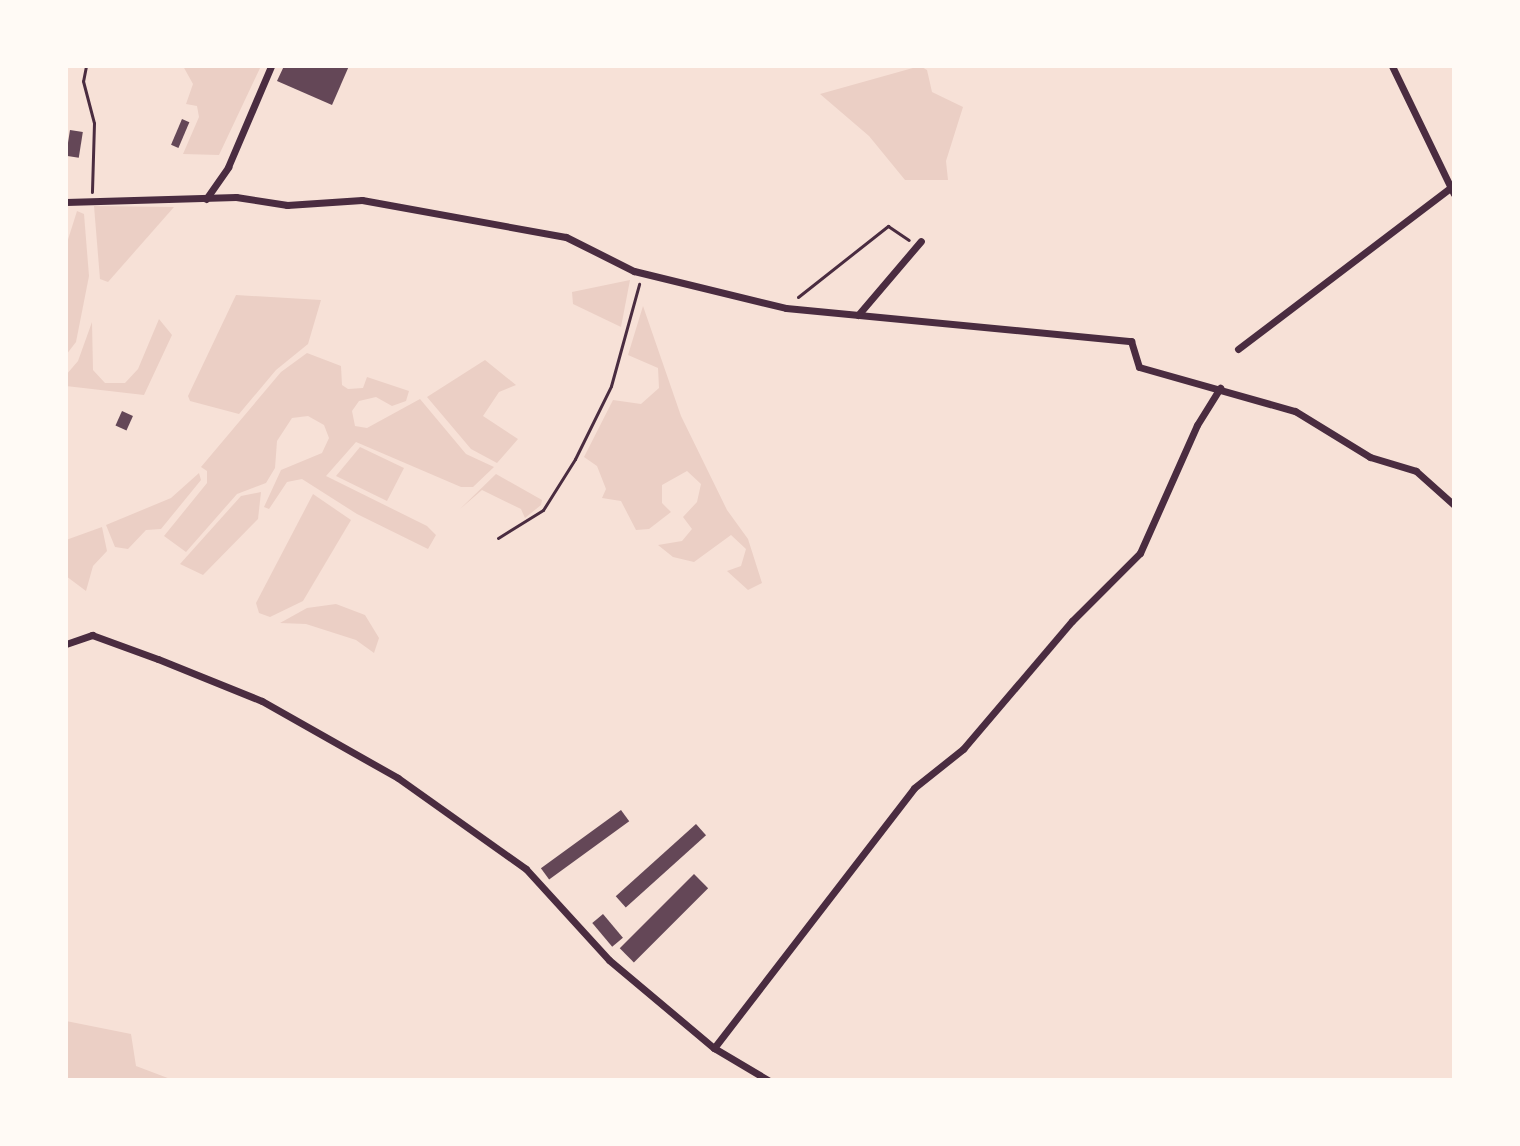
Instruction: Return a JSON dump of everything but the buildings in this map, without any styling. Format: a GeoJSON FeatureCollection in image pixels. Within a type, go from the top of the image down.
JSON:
{"type":"FeatureCollection","features":[{"type":"Feature","properties":{"kind":"street"},"geometry":{"type":"LineString","coordinates":[[206,199],[228,167],[271,66]]}},
{"type":"Feature","properties":{"kind":"street"},"geometry":{"type":"LineString","coordinates":[[1238,349],[1453,189],[1392,66]]}},
{"type":"Feature","properties":{"kind":"street"},"geometry":{"type":"LineString","coordinates":[[66,202],[236,197],[287,205],[313,199],[362,200],[566,237],[642,273],[786,308],[1131,341],[1139,367],[1295,411],[1370,457],[1416,471],[1454,505]]}},
{"type":"Feature","properties":{"kind":"street"},"geometry":{"type":"LineString","coordinates":[[858,315],[919,244]]}},
{"type":"Feature","properties":{"kind":"street"},"geometry":{"type":"LineString","coordinates":[[714,1048],[914,788],[963,749],[1044,660],[1072,621],[1140,553],[1197,425],[1220,388]]}},
{"type":"Feature","properties":{"kind":"street"},"geometry":{"type":"LineString","coordinates":[[66,644],[92,635],[171,664],[262,701],[398,778],[526,869],[609,960],[714,1048],[768,1080]]}},
{"type":"Feature","properties":{"kind":"path"},"geometry":{"type":"LineString","coordinates":[[86,66],[83,81],[94,123],[95,183],[89,199]]}},
{"type":"Feature","properties":{"kind":"path"},"geometry":{"type":"LineString","coordinates":[[786,308],[843,257],[888,226],[919,244]]}},
{"type":"Feature","properties":{"kind":"path"},"geometry":{"type":"LineString","coordinates":[[498,538],[543,510],[575,459],[611,386],[642,273]]}},
{"type":"Feature","properties":{"kind":"shaded area"},"geometry":{"type":"Polygon","coordinates":[[[183,66],[261,66],[219,155],[183,154],[199,117],[197,106],[186,104],[193,84],[183,66]]]}},
{"type":"Feature","properties":{"kind":"shaded area"},"geometry":{"type":"Polygon","coordinates":[[[920,66],[927,70],[932,92],[963,107],[946,161],[948,180],[905,180],[869,136],[820,94],[920,66]]]}},
{"type":"Feature","properties":{"kind":"shaded area"},"geometry":{"type":"Polygon","coordinates":[[[94,206],[174,207],[108,282],[100,279],[94,206]]]}},
{"type":"Feature","properties":{"kind":"shaded area"},"geometry":{"type":"Polygon","coordinates":[[[77,211],[84,214],[89,276],[76,342],[66,355],[66,246],[77,211]]]}},
{"type":"Feature","properties":{"kind":"shaded area"},"geometry":{"type":"Polygon","coordinates":[[[630,280],[621,327],[573,304],[572,292],[630,280]]]}},
{"type":"Feature","properties":{"kind":"shaded area"},"geometry":{"type":"Polygon","coordinates":[[[236,295],[321,300],[308,344],[276,370],[239,414],[190,401],[188,396],[236,295]]]}},
{"type":"Feature","properties":{"kind":"shaded area"},"geometry":{"type":"Polygon","coordinates":[[[643,306],[681,416],[727,510],[748,539],[762,583],[748,590],[727,571],[741,566],[746,549],[731,535],[694,562],[673,557],[658,545],[682,541],[692,529],[683,517],[697,502],[701,484],[687,471],[662,485],[662,503],[671,512],[649,529],[636,530],[621,501],[602,498],[606,489],[597,466],[584,457],[613,400],[641,404],[659,388],[658,368],[628,355],[643,306]]]}},
{"type":"Feature","properties":{"kind":"shaded area"},"geometry":{"type":"Polygon","coordinates":[[[159,319],[172,335],[144,395],[66,386],[66,375],[78,361],[92,322],[93,370],[105,383],[125,383],[138,369],[159,319]]]}},
{"type":"Feature","properties":{"kind":"shaded area"},"geometry":{"type":"Polygon","coordinates":[[[307,353],[341,366],[342,385],[348,389],[363,388],[367,377],[409,391],[406,401],[392,406],[376,397],[359,401],[352,411],[355,426],[367,428],[420,399],[466,454],[494,467],[473,487],[461,487],[356,442],[326,476],[427,526],[436,535],[428,549],[357,514],[302,479],[287,482],[269,509],[264,507],[281,470],[322,453],[329,438],[324,425],[308,416],[292,418],[277,441],[275,468],[266,483],[237,494],[186,552],[164,536],[207,483],[207,471],[201,467],[281,372],[307,353]]]}},
{"type":"Feature","properties":{"kind":"shaded area"},"geometry":{"type":"Polygon","coordinates":[[[485,360],[516,385],[499,392],[483,416],[518,439],[497,463],[471,449],[427,397],[485,360]]]}},
{"type":"Feature","properties":{"kind":"shaded area"},"geometry":{"type":"Polygon","coordinates":[[[360,447],[404,468],[387,501],[336,476],[360,447]]]}},
{"type":"Feature","properties":{"kind":"shaded area"},"geometry":{"type":"Polygon","coordinates":[[[199,473],[201,480],[161,529],[146,530],[128,549],[115,547],[106,525],[171,498],[199,473]]]}},
{"type":"Feature","properties":{"kind":"shaded area"},"geometry":{"type":"Polygon","coordinates":[[[496,474],[542,500],[541,505],[525,518],[521,509],[482,490],[460,509],[496,474]]]}},
{"type":"Feature","properties":{"kind":"shaded area"},"geometry":{"type":"Polygon","coordinates":[[[261,492],[258,519],[203,575],[180,564],[241,496],[261,492]]]}},
{"type":"Feature","properties":{"kind":"shaded area"},"geometry":{"type":"Polygon","coordinates":[[[313,494],[351,520],[303,601],[270,617],[259,613],[256,603],[313,494]]]}},
{"type":"Feature","properties":{"kind":"shaded area"},"geometry":{"type":"Polygon","coordinates":[[[102,527],[107,551],[93,566],[86,591],[66,576],[66,540],[102,527]]]}},
{"type":"Feature","properties":{"kind":"shaded area"},"geometry":{"type":"Polygon","coordinates":[[[336,604],[365,615],[379,638],[374,653],[356,640],[306,624],[280,623],[307,608],[336,604]]]}},
{"type":"Feature","properties":{"kind":"shaded area"},"geometry":{"type":"Polygon","coordinates":[[[66,1021],[131,1034],[136,1066],[173,1080],[66,1080],[66,1021]]]}}]}
